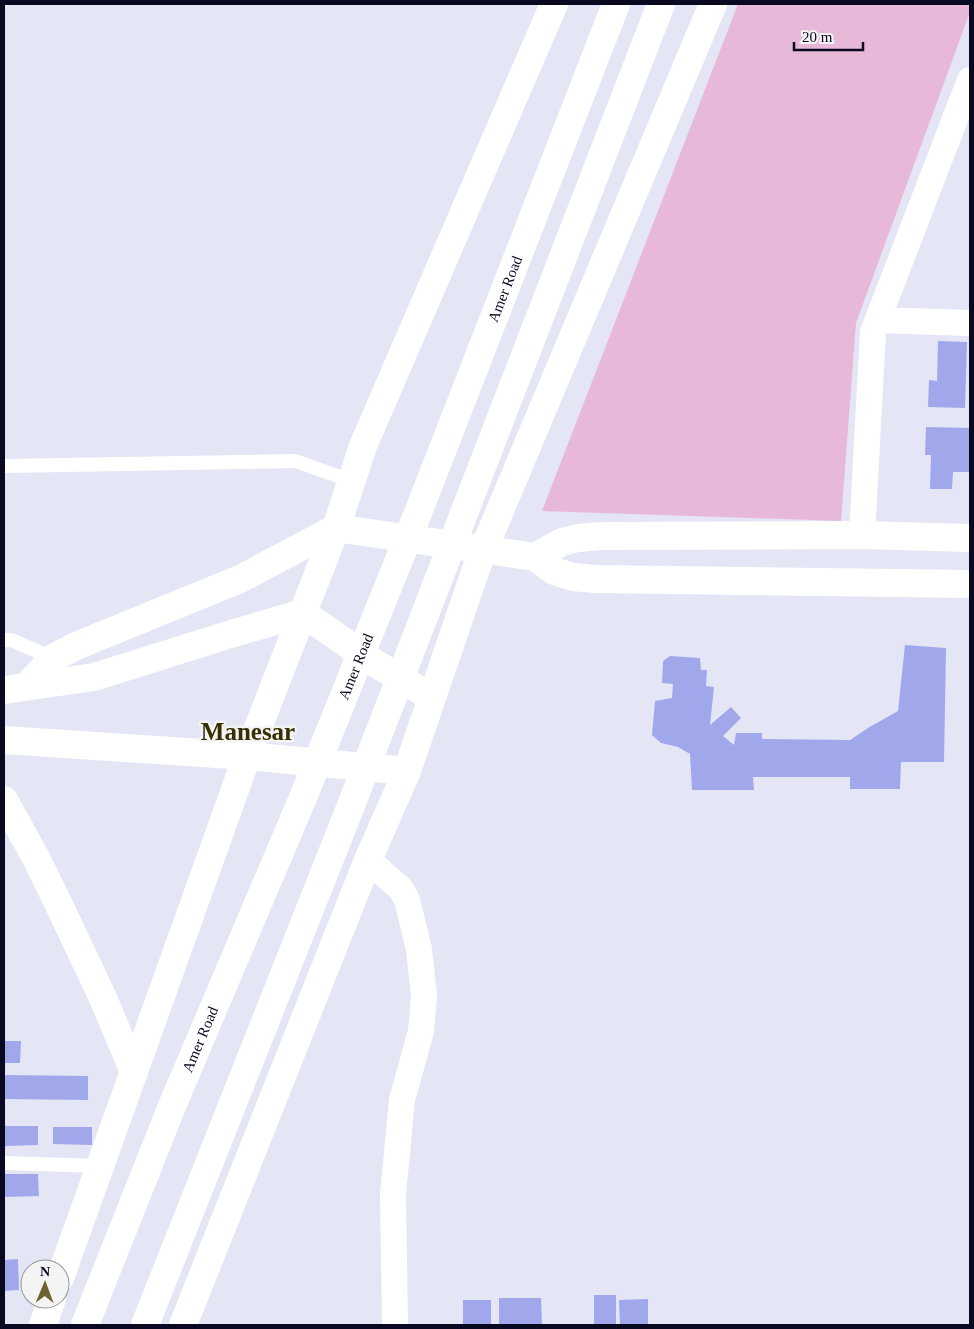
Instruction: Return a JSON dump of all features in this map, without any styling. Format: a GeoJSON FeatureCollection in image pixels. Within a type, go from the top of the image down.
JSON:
{"type":"FeatureCollection","features":[{"type":"Feature","properties":{"kind":"main road"},"geometry":{"type":"LineString","coordinates":[[67,1259],[248,756],[336,528],[364,446],[554,4]]}},
{"type":"Feature","properties":{"kind":"main road","name":"Amer Road"},"geometry":{"type":"LineString","coordinates":[[85,1325],[172,1106],[302,800],[416,518],[616,4]]}},
{"type":"Feature","properties":{"kind":"main road"},"geometry":{"type":"LineString","coordinates":[[145,1325],[350,808],[660,4]]}},
{"type":"Feature","properties":{"kind":"main road"},"geometry":{"type":"LineString","coordinates":[[183,1325],[368,860],[406,771],[478,563],[713,4]]}},
{"type":"Feature","properties":{"kind":"main road"},"geometry":{"type":"LineString","coordinates":[[15,688],[53,658],[76,646],[240,579],[336,528],[535,557],[554,571],[573,577],[595,579],[970,584]]}},
{"type":"Feature","properties":{"kind":"main road"},"geometry":{"type":"LineString","coordinates":[[535,557],[562,542],[578,538],[602,536],[862,535],[970,538]]}},
{"type":"Feature","properties":{"kind":"main road"},"geometry":{"type":"LineString","coordinates":[[303,613],[373,662],[431,697]]}},
{"type":"Feature","properties":{"kind":"main road"},"geometry":{"type":"LineString","coordinates":[[15,688],[94,677],[303,613]]}},
{"type":"Feature","properties":{"kind":"main road"},"geometry":{"type":"LineString","coordinates":[[4,740],[248,756],[406,771]]}},
{"type":"Feature","properties":{"kind":"main road"},"geometry":{"type":"LineString","coordinates":[[4,800],[59,905],[103,998],[134,1072]]}},
{"type":"Feature","properties":{"kind":"main road"},"geometry":{"type":"LineString","coordinates":[[43,1325],[49,1309]]}},
{"type":"Feature","properties":{"kind":"street"},"geometry":{"type":"LineString","coordinates":[[862,535],[874,332],[970,80]]}},
{"type":"Feature","properties":{"kind":"street"},"geometry":{"type":"LineString","coordinates":[[879,320],[970,323]]}},
{"type":"Feature","properties":{"kind":"street"},"geometry":{"type":"LineString","coordinates":[[368,860],[401,889],[407,900],[418,948],[424,996],[421,1031],[402,1100],[394,1185],[395,1325]]}},
{"type":"Feature","properties":{"kind":"lane"},"geometry":{"type":"LineString","coordinates":[[4,466],[295,461],[352,481]]}},
{"type":"Feature","properties":{"kind":"lane"},"geometry":{"type":"LineString","coordinates":[[4,640],[11,640],[53,658]]}},
{"type":"Feature","properties":{"kind":"lane"},"geometry":{"type":"LineString","coordinates":[[4,1163],[100,1166]]}},
{"type":"Feature","properties":{"kind":"shaded area"},"geometry":{"type":"Polygon","coordinates":[[[738,4],[970,4],[970,12],[856,323],[841,521],[542,511],[738,4]]]}},
{"type":"Feature","properties":{"kind":"building"},"geometry":{"type":"Polygon","coordinates":[[[938,341],[967,342],[965,408],[928,407],[929,380],[937,381],[938,341]]]}},
{"type":"Feature","properties":{"kind":"building"},"geometry":{"type":"Polygon","coordinates":[[[926,427],[970,428],[969,472],[953,472],[952,489],[930,489],[931,455],[925,455],[926,427]]]}},
{"type":"Feature","properties":{"kind":"building"},"geometry":{"type":"Polygon","coordinates":[[[905,645],[946,648],[944,762],[901,762],[900,789],[850,789],[850,777],[753,777],[754,790],[692,790],[690,754],[678,747],[661,743],[652,735],[655,701],[672,698],[673,684],[662,683],[663,661],[670,656],[700,658],[701,670],[707,670],[706,686],[714,687],[710,725],[731,707],[741,718],[723,736],[734,745],[736,733],[762,733],[762,739],[850,740],[898,711],[905,645]]]}},
{"type":"Feature","properties":{"kind":"building"},"geometry":{"type":"Polygon","coordinates":[[[4,1041],[21,1041],[20,1063],[4,1063],[4,1041]]]}},
{"type":"Feature","properties":{"kind":"building"},"geometry":{"type":"Polygon","coordinates":[[[4,1075],[88,1076],[88,1100],[4,1099],[4,1075]]]}},
{"type":"Feature","properties":{"kind":"building"},"geometry":{"type":"Polygon","coordinates":[[[4,1126],[38,1126],[38,1145],[4,1146],[4,1126]]]}},
{"type":"Feature","properties":{"kind":"building"},"geometry":{"type":"Polygon","coordinates":[[[53,1127],[92,1127],[92,1145],[53,1144],[53,1127]]]}},
{"type":"Feature","properties":{"kind":"building"},"geometry":{"type":"Polygon","coordinates":[[[4,1174],[38,1174],[39,1196],[4,1197],[4,1174]]]}},
{"type":"Feature","properties":{"kind":"building"},"geometry":{"type":"Polygon","coordinates":[[[18,1259],[19,1290],[4,1291],[4,1260],[18,1259]]]}},
{"type":"Feature","properties":{"kind":"building"},"geometry":{"type":"Polygon","coordinates":[[[594,1295],[616,1295],[616,1325],[594,1325],[594,1295]]]}},
{"type":"Feature","properties":{"kind":"building"},"geometry":{"type":"Polygon","coordinates":[[[499,1298],[541,1298],[542,1325],[499,1325],[499,1298]]]}},
{"type":"Feature","properties":{"kind":"building"},"geometry":{"type":"Polygon","coordinates":[[[648,1299],[648,1325],[620,1325],[619,1300],[648,1299]]]}},
{"type":"Feature","properties":{"kind":"building"},"geometry":{"type":"Polygon","coordinates":[[[463,1300],[491,1300],[491,1325],[463,1325],[463,1300]]]}},
{"type":"Feature","properties":{"kind":"district","name":"Manesar"},"geometry":{"type":"Point","coordinates":[248,731]}}]}
